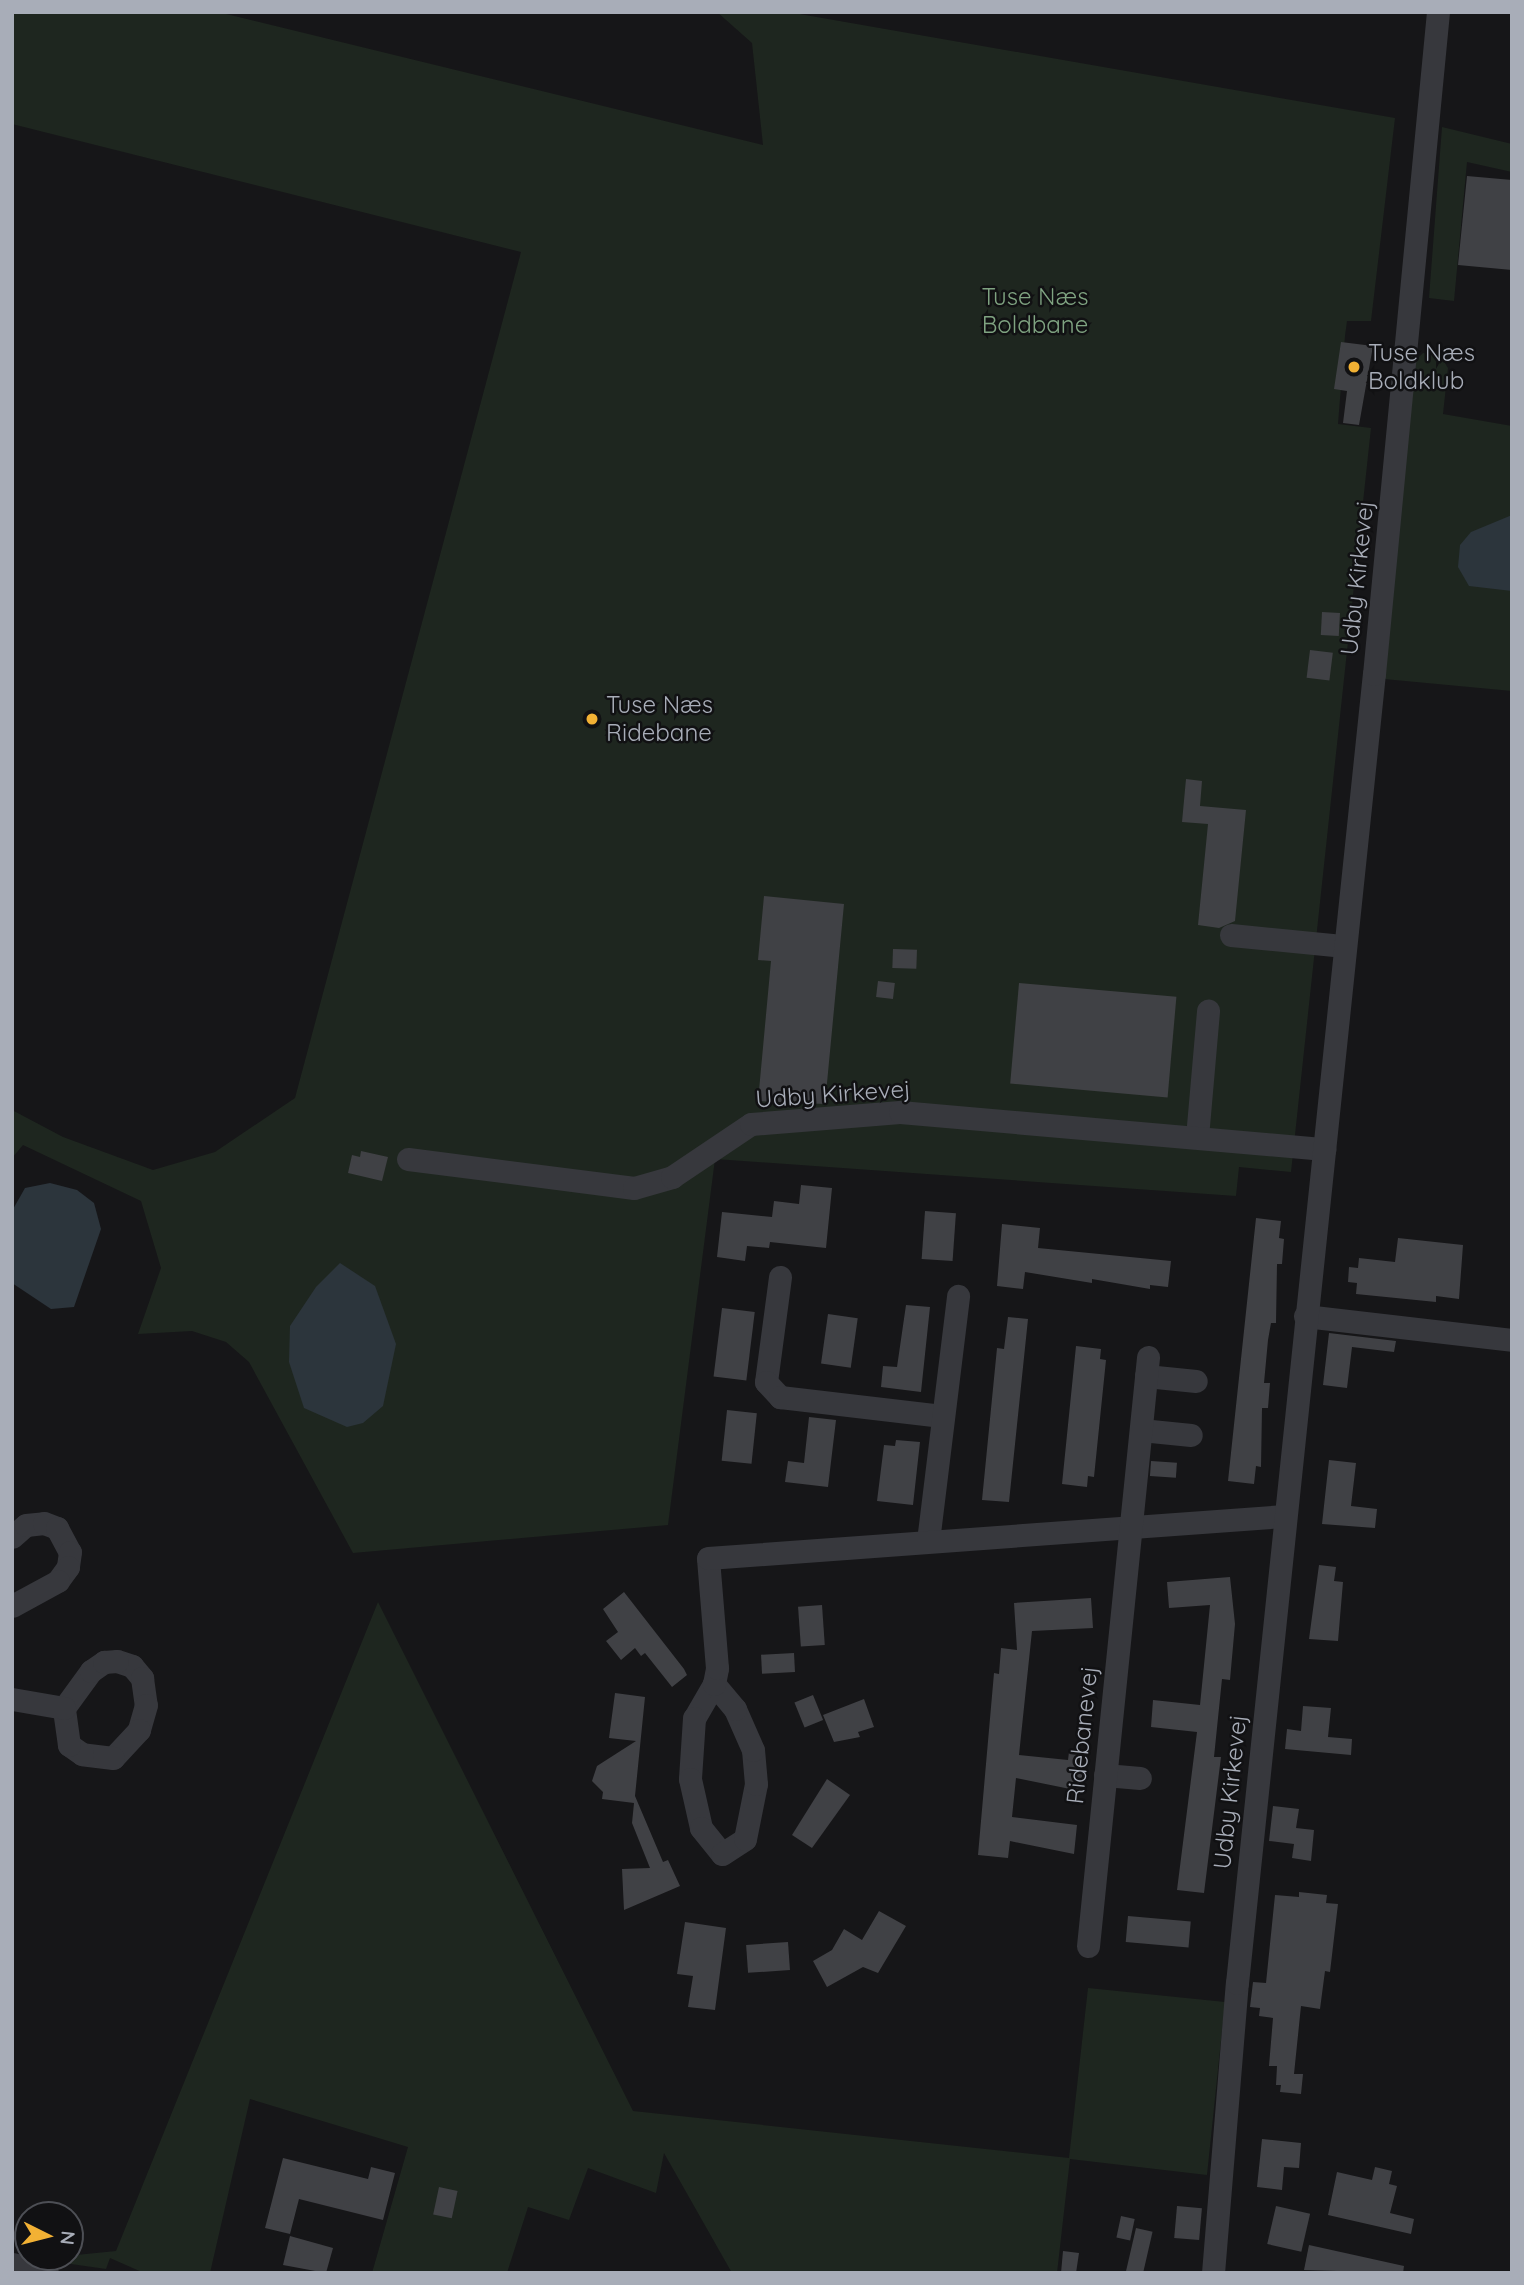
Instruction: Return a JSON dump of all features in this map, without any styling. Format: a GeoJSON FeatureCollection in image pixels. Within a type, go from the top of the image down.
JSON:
{"type":"FeatureCollection","features":[{"type":"Feature","properties":{"kind":"street","name":"Udby Kirkevej"},"geometry":{"type":"LineString","coordinates":[[1213,2273],[1237,1983],[1438,12]]}},
{"type":"Feature","properties":{"kind":"street"},"geometry":{"type":"LineString","coordinates":[[1231,935],[1344,946]]}},
{"type":"Feature","properties":{"kind":"street"},"geometry":{"type":"LineString","coordinates":[[1197,1138],[1208,1010]]}},
{"type":"Feature","properties":{"kind":"street","name":"Udby Kirkevej"},"geometry":{"type":"LineString","coordinates":[[408,1159],[634,1188],[672,1177],[751,1124],[900,1112],[1324,1149]]}},
{"type":"Feature","properties":{"kind":"street"},"geometry":{"type":"LineString","coordinates":[[780,1277],[766,1382],[780,1397],[942,1416]]}},
{"type":"Feature","properties":{"kind":"street"},"geometry":{"type":"LineString","coordinates":[[928,1541],[958,1296]]}},
{"type":"Feature","properties":{"kind":"street"},"geometry":{"type":"LineString","coordinates":[[1305,1316],[1512,1340]]}},
{"type":"Feature","properties":{"kind":"street","name":"Ridebanevej"},"geometry":{"type":"LineString","coordinates":[[1088,1946],[1147,1367],[1196,1381]]}},
{"type":"Feature","properties":{"kind":"street"},"geometry":{"type":"LineString","coordinates":[[1141,1430],[1191,1435]]}},
{"type":"Feature","properties":{"kind":"street"},"geometry":{"type":"LineString","coordinates":[[714,1684],[735,1709],[753,1750],[756,1784],[745,1839],[722,1854],[701,1828],[690,1779],[694,1718],[714,1684],[708,1558],[928,1541],[1129,1530],[1284,1516]]}},
{"type":"Feature","properties":{"kind":"street"},"geometry":{"type":"LineString","coordinates":[[12,1537],[26,1525],[44,1523],[58,1528],[70,1552],[68,1567],[58,1581],[12,1606]]}},
{"type":"Feature","properties":{"kind":"street"},"geometry":{"type":"LineString","coordinates":[[12,1699],[64,1708]]}},
{"type":"Feature","properties":{"kind":"street"},"geometry":{"type":"LineString","coordinates":[[1105,1775],[1140,1778]]}},
{"type":"Feature","properties":{"kind":"street"},"geometry":{"type":"LineString","coordinates":[[12,2264],[47,2273]]}},
{"type":"Feature","properties":{"kind":"green space","name":"Tuse Næs Boldbane"},"geometry":{"type":"Polygon","coordinates":[[[12,12],[218,12],[763,145],[752,43],[717,12],[788,12],[1395,118],[1371,321],[1347,321],[1345,336],[1338,424],[1371,428],[1291,1172],[1239,1167],[1236,1196],[715,1159],[668,1525],[353,1553],[249,1362],[226,1342],[192,1331],[138,1334],[161,1268],[141,1201],[23,1145],[12,1158],[12,1110],[63,1137],[153,1170],[215,1152],[295,1098],[521,252],[12,124],[12,12]]]}},
{"type":"Feature","properties":{"kind":"green space"},"geometry":{"type":"Polygon","coordinates":[[[1442,127],[1512,144],[1512,172],[1467,162],[1454,301],[1429,298],[1442,127]]]}},
{"type":"Feature","properties":{"kind":"green space"},"geometry":{"type":"Polygon","coordinates":[[[1423,353],[1440,355],[1448,368],[1443,414],[1512,426],[1512,691],[1384,679],[1416,360],[1423,353]]]}},
{"type":"Feature","properties":{"kind":"green space"},"geometry":{"type":"Polygon","coordinates":[[[378,1602],[633,2111],[1069,2158],[1088,1988],[1225,2002],[1207,2175],[1070,2159],[1057,2273],[732,2273],[664,2153],[656,2193],[588,2168],[569,2220],[528,2207],[507,2273],[372,2273],[408,2147],[250,2099],[210,2273],[144,2273],[110,2258],[106,2269],[84,2266],[84,2254],[116,2251],[378,1602]]]}},
{"type":"Feature","properties":{"kind":"shaded area"},"geometry":{"type":"Polygon","coordinates":[[[1512,515],[1512,591],[1469,586],[1458,567],[1460,545],[1471,532],[1512,515]]]}},
{"type":"Feature","properties":{"kind":"shaded area"},"geometry":{"type":"Polygon","coordinates":[[[50,1183],[77,1190],[94,1203],[101,1229],[74,1307],[51,1309],[12,1283],[12,1211],[25,1188],[50,1183]]]}},
{"type":"Feature","properties":{"kind":"shaded area"},"geometry":{"type":"Polygon","coordinates":[[[340,1263],[375,1286],[396,1344],[383,1406],[363,1423],[347,1427],[304,1408],[289,1362],[290,1326],[316,1287],[340,1263]]]}},
{"type":"Feature","properties":{"kind":"building"},"geometry":{"type":"Polygon","coordinates":[[[1467,176],[1512,180],[1512,270],[1458,265],[1467,176]]]}},
{"type":"Feature","properties":{"kind":"building","name":"Tuse Næs Boldklub"},"geometry":{"type":"Polygon","coordinates":[[[1341,342],[1373,346],[1359,425],[1343,423],[1347,391],[1334,389],[1341,342]]]}},
{"type":"Feature","properties":{"kind":"building"},"geometry":{"type":"Polygon","coordinates":[[[1322,612],[1340,613],[1339,636],[1321,635],[1322,612]]]}},
{"type":"Feature","properties":{"kind":"building"},"geometry":{"type":"Polygon","coordinates":[[[1310,650],[1333,653],[1329,681],[1307,678],[1310,650]]]}},
{"type":"Feature","properties":{"kind":"building"},"geometry":{"type":"Polygon","coordinates":[[[1186,779],[1202,781],[1200,806],[1246,810],[1235,921],[1219,928],[1198,925],[1208,824],[1182,822],[1186,779]]]}},
{"type":"Feature","properties":{"kind":"building"},"geometry":{"type":"Polygon","coordinates":[[[764,896],[844,904],[825,1104],[758,1101],[771,961],[758,960],[764,896]]]}},
{"type":"Feature","properties":{"kind":"building"},"geometry":{"type":"Polygon","coordinates":[[[893,949],[917,950],[916,969],[892,968],[893,949]]]}},
{"type":"Feature","properties":{"kind":"building"},"geometry":{"type":"Polygon","coordinates":[[[878,981],[895,983],[893,999],[876,997],[878,981]]]}},
{"type":"Feature","properties":{"kind":"building"},"geometry":{"type":"Polygon","coordinates":[[[1019,983],[1176,997],[1168,1097],[1010,1084],[1019,983]]]}},
{"type":"Feature","properties":{"kind":"building"},"geometry":{"type":"Polygon","coordinates":[[[361,1151],[388,1157],[382,1181],[348,1173],[352,1155],[360,1157],[361,1151]]]}},
{"type":"Feature","properties":{"kind":"building"},"geometry":{"type":"Polygon","coordinates":[[[801,1185],[832,1188],[826,1248],[770,1242],[769,1248],[747,1246],[745,1261],[717,1257],[722,1212],[772,1217],[774,1201],[799,1204],[801,1185]]]}},
{"type":"Feature","properties":{"kind":"building"},"geometry":{"type":"Polygon","coordinates":[[[925,1211],[956,1213],[953,1261],[922,1259],[925,1211]]]}},
{"type":"Feature","properties":{"kind":"building"},"geometry":{"type":"Polygon","coordinates":[[[1256,1218],[1281,1221],[1279,1238],[1284,1239],[1282,1264],[1277,1264],[1276,1323],[1271,1323],[1268,1340],[1264,1383],[1270,1383],[1268,1408],[1262,1408],[1261,1467],[1256,1466],[1254,1484],[1228,1481],[1256,1218]]]}},
{"type":"Feature","properties":{"kind":"building"},"geometry":{"type":"Polygon","coordinates":[[[1002,1224],[1040,1228],[1038,1248],[1171,1261],[1168,1287],[1150,1285],[1150,1289],[1092,1279],[1092,1283],[1025,1272],[1023,1289],[997,1286],[1002,1224]]]}},
{"type":"Feature","properties":{"kind":"building"},"geometry":{"type":"Polygon","coordinates":[[[1398,1238],[1463,1245],[1459,1299],[1436,1296],[1436,1302],[1356,1294],[1357,1283],[1348,1282],[1349,1267],[1358,1268],[1359,1258],[1395,1262],[1398,1238]]]}},
{"type":"Feature","properties":{"kind":"building"},"geometry":{"type":"Polygon","coordinates":[[[906,1305],[930,1307],[921,1392],[881,1387],[883,1366],[897,1367],[906,1305]]]}},
{"type":"Feature","properties":{"kind":"building"},"geometry":{"type":"Polygon","coordinates":[[[722,1308],[755,1312],[746,1381],[714,1376],[722,1308]]]}},
{"type":"Feature","properties":{"kind":"building"},"geometry":{"type":"Polygon","coordinates":[[[828,1314],[858,1318],[851,1368],[821,1364],[828,1314]]]}},
{"type":"Feature","properties":{"kind":"building"},"geometry":{"type":"Polygon","coordinates":[[[1008,1317],[1028,1319],[1009,1502],[982,1500],[997,1348],[1004,1349],[1008,1317]]]}},
{"type":"Feature","properties":{"kind":"building"},"geometry":{"type":"Polygon","coordinates":[[[1329,1333],[1396,1341],[1394,1352],[1352,1347],[1347,1388],[1323,1385],[1329,1333]]]}},
{"type":"Feature","properties":{"kind":"building"},"geometry":{"type":"Polygon","coordinates":[[[1076,1346],[1101,1349],[1100,1359],[1106,1360],[1094,1477],[1088,1476],[1087,1487],[1062,1484],[1076,1346]]]}},
{"type":"Feature","properties":{"kind":"building"},"geometry":{"type":"Polygon","coordinates":[[[727,1410],[757,1413],[752,1464],[722,1461],[727,1410]]]}},
{"type":"Feature","properties":{"kind":"building"},"geometry":{"type":"Polygon","coordinates":[[[809,1417],[836,1420],[828,1487],[785,1482],[788,1461],[804,1463],[809,1417]]]}},
{"type":"Feature","properties":{"kind":"building"},"geometry":{"type":"Polygon","coordinates":[[[896,1440],[920,1442],[913,1505],[877,1501],[884,1445],[895,1446],[896,1440]]]}},
{"type":"Feature","properties":{"kind":"building"},"geometry":{"type":"Polygon","coordinates":[[[1329,1460],[1356,1463],[1351,1506],[1377,1509],[1375,1528],[1322,1524],[1329,1460]]]}},
{"type":"Feature","properties":{"kind":"building"},"geometry":{"type":"Polygon","coordinates":[[[1151,1461],[1177,1463],[1176,1478],[1150,1476],[1151,1461]]]}},
{"type":"Feature","properties":{"kind":"building"},"geometry":{"type":"Polygon","coordinates":[[[1319,1565],[1336,1567],[1334,1581],[1343,1582],[1338,1641],[1309,1639],[1319,1565]]]}},
{"type":"Feature","properties":{"kind":"building"},"geometry":{"type":"Polygon","coordinates":[[[1230,1577],[1235,1624],[1230,1680],[1222,1679],[1214,1757],[1221,1757],[1204,1893],[1177,1890],[1197,1732],[1151,1727],[1153,1700],[1200,1705],[1210,1605],[1169,1608],[1167,1582],[1230,1577]]]}},
{"type":"Feature","properties":{"kind":"building"},"geometry":{"type":"Polygon","coordinates":[[[624,1592],[684,1669],[687,1675],[672,1687],[645,1653],[641,1656],[635,1648],[621,1660],[606,1641],[618,1632],[603,1609],[624,1592]]]}},
{"type":"Feature","properties":{"kind":"building"},"geometry":{"type":"Polygon","coordinates":[[[1091,1598],[1093,1628],[1032,1631],[1019,1755],[1068,1760],[1069,1752],[1085,1754],[1080,1791],[1016,1778],[1012,1817],[1077,1825],[1074,1854],[1010,1841],[1008,1858],[978,1855],[994,1673],[999,1674],[1001,1648],[1017,1650],[1014,1603],[1091,1598]]]}},
{"type":"Feature","properties":{"kind":"building"},"geometry":{"type":"Polygon","coordinates":[[[822,1605],[825,1645],[801,1647],[798,1607],[822,1605]]]}},
{"type":"Feature","properties":{"kind":"building"},"geometry":{"type":"Polygon","coordinates":[[[794,1653],[795,1672],[762,1674],[761,1655],[794,1653]]]}},
{"type":"Feature","properties":{"kind":"building"},"geometry":{"type":"Polygon","coordinates":[[[615,1693],[645,1697],[635,1796],[663,1862],[668,1860],[680,1886],[624,1910],[622,1869],[650,1868],[632,1823],[634,1803],[602,1799],[603,1792],[592,1781],[597,1766],[636,1741],[609,1738],[615,1693]]]}},
{"type":"Feature","properties":{"kind":"building"},"geometry":{"type":"Polygon","coordinates":[[[813,1695],[823,1720],[805,1728],[794,1702],[813,1695]]]}},
{"type":"Feature","properties":{"kind":"building"},"geometry":{"type":"Polygon","coordinates":[[[864,1699],[874,1727],[858,1732],[860,1737],[834,1742],[823,1715],[864,1699]]]}},
{"type":"Feature","properties":{"kind":"building"},"geometry":{"type":"Polygon","coordinates":[[[1303,1706],[1331,1708],[1328,1737],[1352,1739],[1351,1755],[1285,1749],[1287,1729],[1301,1731],[1303,1706]]]}},
{"type":"Feature","properties":{"kind":"building"},"geometry":{"type":"Polygon","coordinates":[[[827,1779],[850,1795],[812,1848],[792,1835],[827,1779]]]}},
{"type":"Feature","properties":{"kind":"building"},"geometry":{"type":"Polygon","coordinates":[[[1273,1806],[1299,1809],[1296,1828],[1314,1830],[1311,1861],[1292,1858],[1294,1844],[1269,1841],[1273,1806]]]}},
{"type":"Feature","properties":{"kind":"building"},"geometry":{"type":"Polygon","coordinates":[[[1299,1892],[1327,1895],[1326,1903],[1338,1904],[1330,1972],[1325,1971],[1320,2009],[1301,2006],[1294,2074],[1303,2074],[1301,2094],[1280,2092],[1281,2085],[1276,2085],[1277,2066],[1269,2066],[1273,2018],[1259,2016],[1260,2008],[1250,2007],[1253,1982],[1266,1983],[1275,1895],[1299,1897],[1299,1892]]]}},
{"type":"Feature","properties":{"kind":"building"},"geometry":{"type":"Polygon","coordinates":[[[879,1911],[906,1926],[878,1973],[863,1967],[827,1987],[813,1961],[832,1950],[844,1929],[862,1940],[879,1911]]]}},
{"type":"Feature","properties":{"kind":"building"},"geometry":{"type":"Polygon","coordinates":[[[1128,1916],[1191,1921],[1188,1947],[1126,1942],[1128,1916]]]}},
{"type":"Feature","properties":{"kind":"building"},"geometry":{"type":"Polygon","coordinates":[[[685,1922],[726,1928],[715,2010],[688,2007],[693,1976],[677,1974],[685,1922]]]}},
{"type":"Feature","properties":{"kind":"building"},"geometry":{"type":"Polygon","coordinates":[[[788,1942],[790,1970],[748,1973],[746,1945],[788,1942]]]}},
{"type":"Feature","properties":{"kind":"building"},"geometry":{"type":"Polygon","coordinates":[[[1262,2139],[1301,2143],[1299,2168],[1284,2167],[1282,2190],[1257,2187],[1262,2139]]]}},
{"type":"Feature","properties":{"kind":"building"},"geometry":{"type":"Polygon","coordinates":[[[283,2158],[368,2179],[371,2167],[395,2173],[383,2220],[299,2199],[290,2234],[265,2228],[283,2158]]]}},
{"type":"Feature","properties":{"kind":"building"},"geometry":{"type":"Polygon","coordinates":[[[1375,2167],[1392,2171],[1389,2184],[1397,2186],[1390,2213],[1414,2219],[1411,2234],[1328,2215],[1337,2172],[1372,2180],[1375,2167]]]}},
{"type":"Feature","properties":{"kind":"building"},"geometry":{"type":"Polygon","coordinates":[[[439,2187],[458,2191],[452,2218],[433,2214],[439,2187]]]}},
{"type":"Feature","properties":{"kind":"building"},"geometry":{"type":"Polygon","coordinates":[[[1177,2206],[1202,2208],[1199,2240],[1174,2238],[1177,2206]]]}},
{"type":"Feature","properties":{"kind":"building"},"geometry":{"type":"Polygon","coordinates":[[[1276,2206],[1310,2214],[1301,2252],[1267,2244],[1276,2206]]]}},
{"type":"Feature","properties":{"kind":"building"},"geometry":{"type":"Polygon","coordinates":[[[1121,2216],[1135,2219],[1130,2240],[1116,2238],[1121,2216]]]}},
{"type":"Feature","properties":{"kind":"building"},"geometry":{"type":"Polygon","coordinates":[[[1136,2228],[1153,2232],[1143,2273],[1126,2273],[1136,2228]]]}},
{"type":"Feature","properties":{"kind":"building"},"geometry":{"type":"Polygon","coordinates":[[[290,2236],[333,2248],[326,2273],[283,2265],[290,2236]]]}},
{"type":"Feature","properties":{"kind":"building"},"geometry":{"type":"Polygon","coordinates":[[[1309,2245],[1404,2266],[1403,2273],[1304,2270],[1309,2245]]]}},
{"type":"Feature","properties":{"kind":"building"},"geometry":{"type":"Polygon","coordinates":[[[1063,2251],[1079,2253],[1076,2273],[1061,2273],[1063,2251]]]}},
{"type":"Feature","properties":{"kind":"place","name":"Tuse Næs Boldklub"},"geometry":{"type":"Point","coordinates":[1354,367]}},
{"type":"Feature","properties":{"kind":"place","name":"Tuse Næs Ridebane"},"geometry":{"type":"Point","coordinates":[592,719]}}]}
